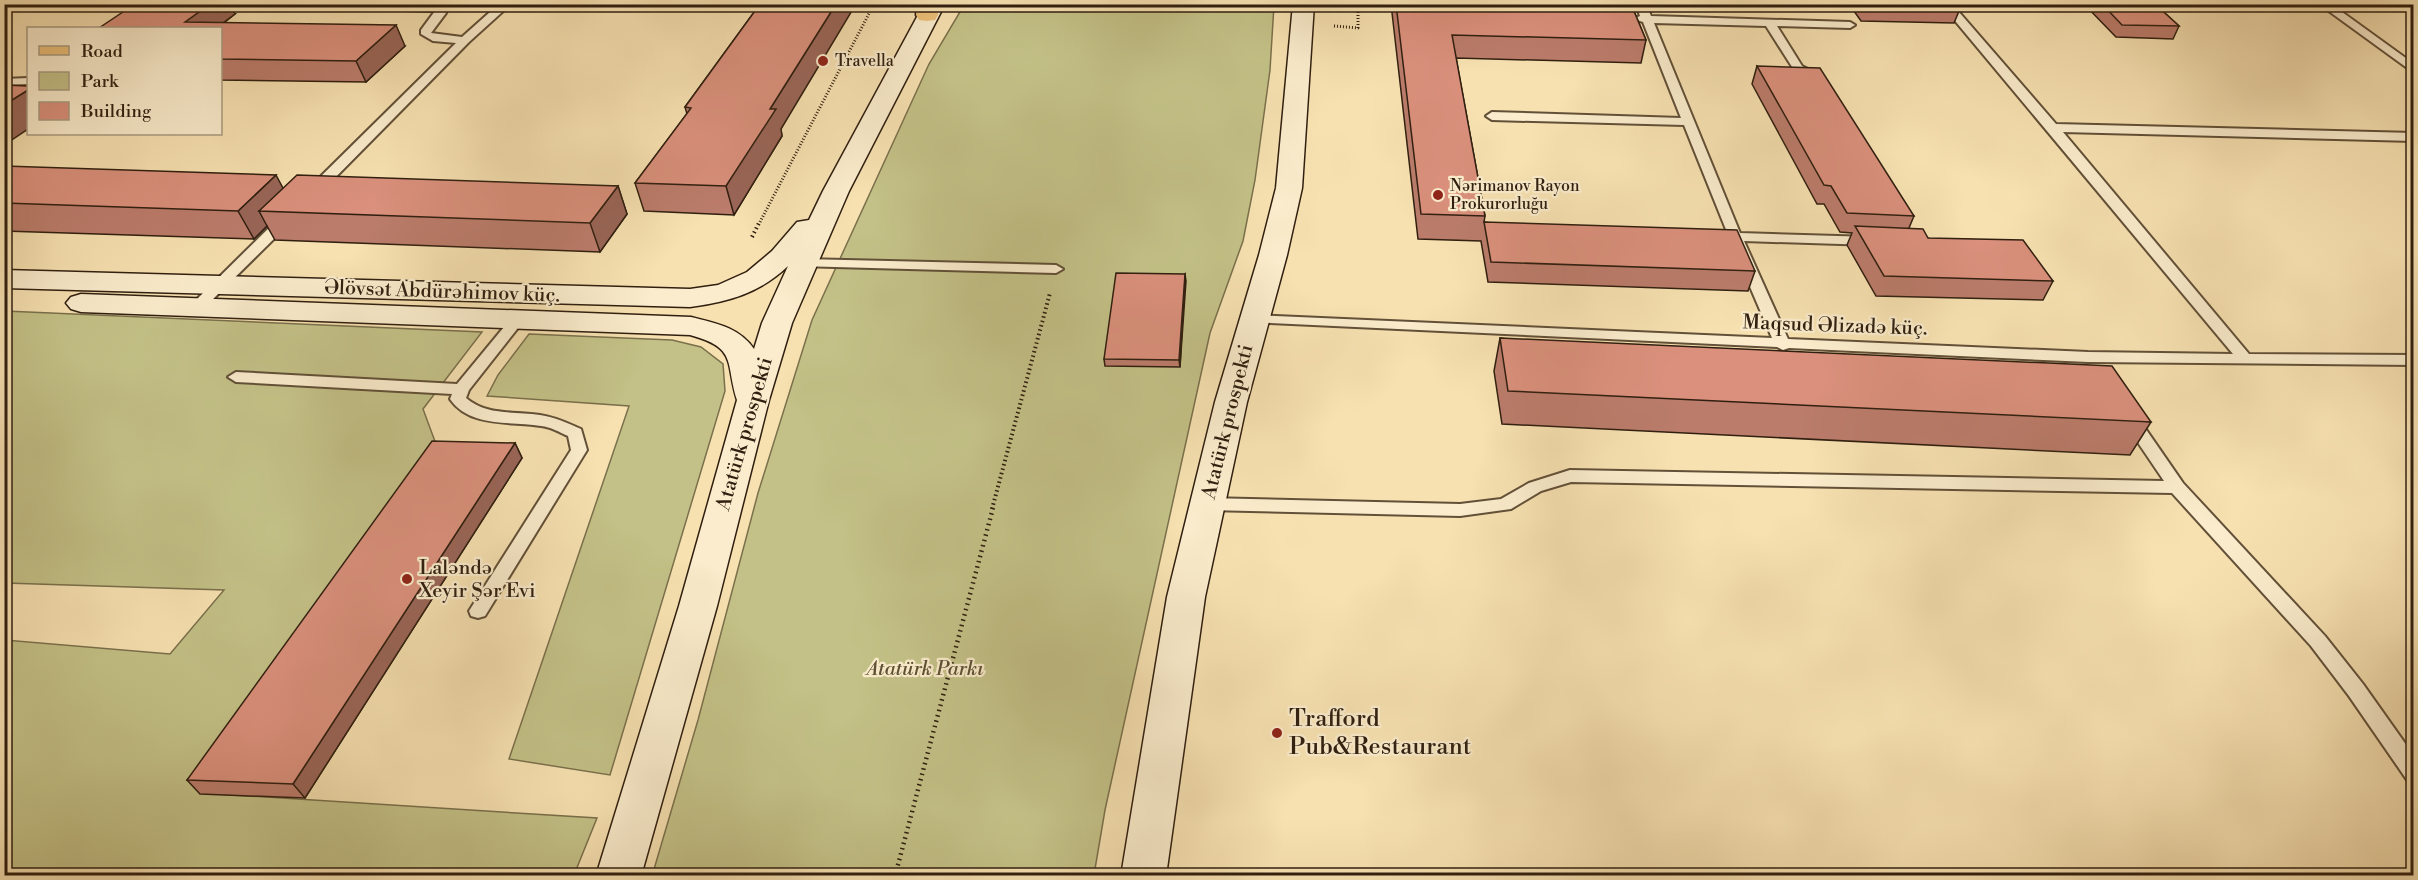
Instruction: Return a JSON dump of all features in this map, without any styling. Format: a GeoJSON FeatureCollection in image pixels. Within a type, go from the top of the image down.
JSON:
{"type":"FeatureCollection","features":[{"type":"Feature","properties":{"kind":"main road","name":"Atatürk prospekti"},"geometry":{"type":"LineString","coordinates":[[618,876],[698,606],[753,400],[777,323],[836,191],[930,7]]}},
{"type":"Feature","properties":{"kind":"main road","name":"Atatürk prospekti"},"geometry":{"type":"LineString","coordinates":[[1143,876],[1186,597],[1231,402],[1289,188],[1306,11]]}},
{"type":"Feature","properties":{"kind":"main road","name":"Əlövsət Abdürəhimov küç."},"geometry":{"type":"LineString","coordinates":[[4,279],[674,299],[704,297],[737,288],[764,274],[784,256],[836,191]]}},
{"type":"Feature","properties":{"kind":"main road","name":"Əlövsət Abdürəhimov küç."},"geometry":{"type":"LineString","coordinates":[[4,300],[691,326],[718,333],[734,342],[748,369],[753,400]]}},
{"type":"Feature","properties":{"kind":"lane"},"geometry":{"type":"LineString","coordinates":[[196,308],[465,40],[506,4]]}},
{"type":"Feature","properties":{"kind":"lane"},"geometry":{"type":"LineString","coordinates":[[1641,4],[1735,236],[1783,345]]}},
{"type":"Feature","properties":{"kind":"lane"},"geometry":{"type":"LineString","coordinates":[[1946,4],[2244,357]]}},
{"type":"Feature","properties":{"kind":"lane"},"geometry":{"type":"LineString","coordinates":[[2324,4],[2414,70]]}},
{"type":"Feature","properties":{"kind":"lane"},"geometry":{"type":"LineString","coordinates":[[369,6],[440,8],[441,13],[426,30],[426,34],[433,38],[465,40]]}},
{"type":"Feature","properties":{"kind":"lane"},"geometry":{"type":"LineString","coordinates":[[1623,18],[1850,25]]}},
{"type":"Feature","properties":{"kind":"lane"},"geometry":{"type":"LineString","coordinates":[[1770,23],[1798,68],[1821,81],[1827,91]]}},
{"type":"Feature","properties":{"kind":"lane"},"geometry":{"type":"LineString","coordinates":[[4,82],[27,81]]}},
{"type":"Feature","properties":{"kind":"lane"},"geometry":{"type":"LineString","coordinates":[[1492,116],[1689,122]]}},
{"type":"Feature","properties":{"kind":"lane"},"geometry":{"type":"LineString","coordinates":[[2053,128],[2414,137]]}},
{"type":"Feature","properties":{"kind":"lane"},"geometry":{"type":"LineString","coordinates":[[1701,235],[1885,242]]}},
{"type":"Feature","properties":{"kind":"lane"},"geometry":{"type":"LineString","coordinates":[[803,263],[1056,269]]}},
{"type":"Feature","properties":{"kind":"lane"},"geometry":{"type":"LineString","coordinates":[[478,611],[579,450],[575,433],[552,423],[485,416],[465,408],[458,399],[460,389],[518,319]]}},
{"type":"Feature","properties":{"kind":"lane","name":"Maqsud Əlizadə küç."},"geometry":{"type":"LineString","coordinates":[[1255,319],[1783,345],[2088,357],[2414,360]]}},
{"type":"Feature","properties":{"kind":"lane"},"geometry":{"type":"LineString","coordinates":[[2088,357],[2101,376]]}},
{"type":"Feature","properties":{"kind":"lane"},"geometry":{"type":"LineString","coordinates":[[236,377],[460,389]]}},
{"type":"Feature","properties":{"kind":"lane"},"geometry":{"type":"LineString","coordinates":[[2120,404],[2177,487],[2318,641],[2356,690],[2414,774]]}},
{"type":"Feature","properties":{"kind":"lane"},"geometry":{"type":"LineString","coordinates":[[1207,504],[1460,510],[1505,505],[1536,487],[1570,476],[2177,487]]}},
{"type":"Feature","properties":{"kind":"path"},"geometry":{"type":"LineString","coordinates":[[750,240],[874,4]]}},
{"type":"Feature","properties":{"kind":"path"},"geometry":{"type":"LineString","coordinates":[[1306,11],[1358,28],[1358,4]]}},
{"type":"Feature","properties":{"kind":"path"},"geometry":{"type":"LineString","coordinates":[[895,876],[1056,269]]}},
{"type":"Feature","properties":{"kind":"green space","name":"Atatürk Parkı"},"geometry":{"type":"Polygon","coordinates":[[[964,5],[1274,5],[1270,70],[1255,180],[1243,241],[1210,333],[1105,810],[1094,875],[652,876],[698,720],[758,493],[812,320],[929,64],[964,5]]]}},
{"type":"Feature","properties":{"kind":"green space"},"geometry":{"type":"Polygon","coordinates":[[[5,311],[482,332],[423,409],[440,455],[201,793],[597,818],[574,875],[5,875],[5,640],[170,654],[224,590],[5,583],[5,311]]]}},
{"type":"Feature","properties":{"kind":"green space"},"geometry":{"type":"Polygon","coordinates":[[[529,334],[672,340],[701,347],[723,364],[725,391],[610,775],[509,759],[629,406],[487,396],[498,375],[529,334]]]}},
{"type":"Feature","properties":{"kind":"building"},"geometry":{"type":"Polygon","coordinates":[[[135,4],[210,4],[185,22],[396,25],[356,61],[222,59],[222,27],[100,27],[135,4]]]}},
{"type":"Feature","properties":{"kind":"building"},"geometry":{"type":"Polygon","coordinates":[[[760,4],[836,4],[770,109],[776,109],[726,186],[635,183],[691,108],[685,107],[760,4]]]}},
{"type":"Feature","properties":{"kind":"building"},"geometry":{"type":"Polygon","coordinates":[[[1396,4],[1631,4],[1646,40],[1452,35],[1485,216],[1421,214],[1396,4]]]}},
{"type":"Feature","properties":{"kind":"building"},"geometry":{"type":"Polygon","coordinates":[[[2102,4],[2155,4],[2179,26],[2122,25],[2102,4]]]}},
{"type":"Feature","properties":{"kind":"building"},"geometry":{"type":"Polygon","coordinates":[[[1757,66],[1820,68],[1914,216],[1847,213],[1831,186],[1824,185],[1757,66]]]}},
{"type":"Feature","properties":{"kind":"building"},"geometry":{"type":"Polygon","coordinates":[[[4,85],[27,86],[27,91],[4,105],[4,85]]]}},
{"type":"Feature","properties":{"kind":"building"},"geometry":{"type":"Polygon","coordinates":[[[4,166],[276,175],[238,211],[4,203],[4,166]]]}},
{"type":"Feature","properties":{"kind":"building"},"geometry":{"type":"Polygon","coordinates":[[[297,175],[618,186],[590,223],[259,211],[297,175]]]}},
{"type":"Feature","properties":{"kind":"building"},"geometry":{"type":"Polygon","coordinates":[[[1484,222],[1737,230],[1755,271],[1491,262],[1484,222]]]}},
{"type":"Feature","properties":{"kind":"building"},"geometry":{"type":"Polygon","coordinates":[[[1855,226],[1923,229],[1928,238],[2023,240],[2053,281],[1884,276],[1855,226]]]}},
{"type":"Feature","properties":{"kind":"building"},"geometry":{"type":"Polygon","coordinates":[[[1116,273],[1185,274],[1179,360],[1104,359],[1116,273]]]}},
{"type":"Feature","properties":{"kind":"building"},"geometry":{"type":"Polygon","coordinates":[[[1500,338],[2112,366],[2151,422],[1508,391],[1500,338]]]}},
{"type":"Feature","properties":{"kind":"building"},"geometry":{"type":"Polygon","coordinates":[[[432,441],[515,443],[293,784],[187,780],[432,441]]]}},
{"type":"Feature","properties":{"kind":"place","name":"Travella"},"geometry":{"type":"Point","coordinates":[823,61]}},
{"type":"Feature","properties":{"kind":"place","name":"Nərimanov Rayon Prokurorluğu"},"geometry":{"type":"Point","coordinates":[1438,195]}},
{"type":"Feature","properties":{"kind":"place","name":"Laləndə Xeyir Şər Evi"},"geometry":{"type":"Point","coordinates":[407,579]}},
{"type":"Feature","properties":{"kind":"place","name":"Trafford Pub&Restaurant"},"geometry":{"type":"Point","coordinates":[1277,733]}}]}
